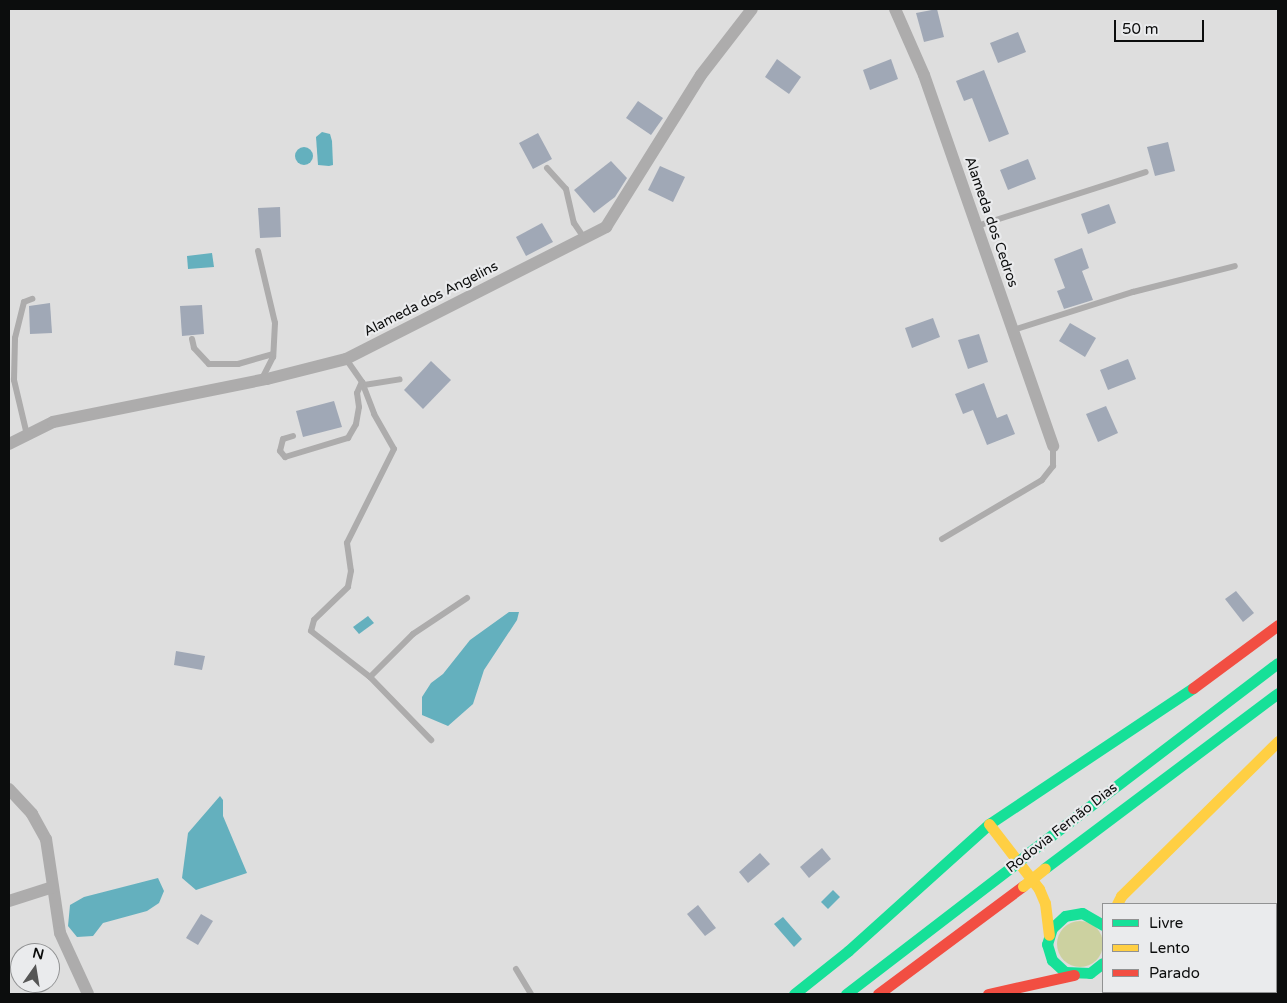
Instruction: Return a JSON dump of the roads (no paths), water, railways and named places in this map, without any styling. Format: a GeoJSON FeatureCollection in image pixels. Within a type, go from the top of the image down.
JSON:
{"type":"FeatureCollection","features":[{"type":"Feature","properties":{"kind":"main road"},"geometry":{"type":"LineString","coordinates":[[794,994],[848,952],[989,824],[1222,668],[1278,625]]}},
{"type":"Feature","properties":{"kind":"main road","name":"Rodovia Fernão Dias"},"geometry":{"type":"LineString","coordinates":[[846,994],[1278,663]]}},
{"type":"Feature","properties":{"kind":"main road","name":"Rodovia Fernão Dias"},"geometry":{"type":"LineString","coordinates":[[878,994],[1278,693]]}},
{"type":"Feature","properties":{"kind":"main road"},"geometry":{"type":"LineString","coordinates":[[1118,903],[1121,896],[1278,741]]}},
{"type":"Feature","properties":{"kind":"main road"},"geometry":{"type":"LineString","coordinates":[[989,824],[1039,889],[1045,903],[1052,960],[1074,975]]}},
{"type":"Feature","properties":{"kind":"main road"},"geometry":{"type":"LineString","coordinates":[[1039,889],[1073,913],[1090,915],[1102,924]]}},
{"type":"Feature","properties":{"kind":"main road"},"geometry":{"type":"LineString","coordinates":[[1049,935],[1058,921],[1073,913]]}},
{"type":"Feature","properties":{"kind":"main road"},"geometry":{"type":"LineString","coordinates":[[1090,973],[1102,964]]}},
{"type":"Feature","properties":{"kind":"main road"},"geometry":{"type":"LineString","coordinates":[[988,994],[1074,975],[1102,974]]}},
{"type":"Feature","properties":{"kind":"street","name":"Alameda dos Angelins"},"geometry":{"type":"LineString","coordinates":[[9,444],[53,422],[261,380],[346,358],[606,227],[701,75],[752,9]]}},
{"type":"Feature","properties":{"kind":"street","name":"Alameda dos Cedros"},"geometry":{"type":"LineString","coordinates":[[895,9],[924,75],[1053,446]]}},
{"type":"Feature","properties":{"kind":"street"},"geometry":{"type":"LineString","coordinates":[[9,789],[32,814],[46,840],[60,933],[88,994]]}},
{"type":"Feature","properties":{"kind":"street"},"geometry":{"type":"LineString","coordinates":[[9,901],[54,887]]}},
{"type":"Feature","properties":{"kind":"lane"},"geometry":{"type":"LineString","coordinates":[[547,168],[566,189],[574,223],[584,238]]}},
{"type":"Feature","properties":{"kind":"lane"},"geometry":{"type":"LineString","coordinates":[[976,226],[1146,172]]}},
{"type":"Feature","properties":{"kind":"lane"},"geometry":{"type":"LineString","coordinates":[[258,251],[275,323],[273,354],[261,380]]}},
{"type":"Feature","properties":{"kind":"lane"},"geometry":{"type":"LineString","coordinates":[[1013,330],[1132,292],[1235,266]]}},
{"type":"Feature","properties":{"kind":"lane"},"geometry":{"type":"LineString","coordinates":[[27,435],[14,380],[15,338],[24,302],[32,299]]}},
{"type":"Feature","properties":{"kind":"lane"},"geometry":{"type":"LineString","coordinates":[[192,339],[194,348],[209,364],[238,364],[273,354]]}},
{"type":"Feature","properties":{"kind":"lane"},"geometry":{"type":"LineString","coordinates":[[346,358],[362,382],[374,414],[394,449],[347,543],[351,572],[348,588],[314,620],[311,632],[370,676],[431,740]]}},
{"type":"Feature","properties":{"kind":"lane"},"geometry":{"type":"LineString","coordinates":[[362,382],[364,385],[400,380]]}},
{"type":"Feature","properties":{"kind":"lane"},"geometry":{"type":"LineString","coordinates":[[293,436],[283,440],[280,451],[285,457],[348,438],[356,424],[359,407],[357,393],[362,382]]}},
{"type":"Feature","properties":{"kind":"lane"},"geometry":{"type":"LineString","coordinates":[[942,539],[1042,480],[1053,466],[1053,446]]}},
{"type":"Feature","properties":{"kind":"lane"},"geometry":{"type":"LineString","coordinates":[[370,676],[413,634],[467,598]]}},
{"type":"Feature","properties":{"kind":"lane"},"geometry":{"type":"LineString","coordinates":[[516,969],[531,994]]}},
{"type":"Feature","properties":{"kind":"water"},"geometry":{"type":"Polygon","coordinates":[[[322,132],[330,134],[333,165],[318,165],[316,137],[322,132]]]}},
{"type":"Feature","properties":{"kind":"water"},"geometry":{"type":"Polygon","coordinates":[[[304,147],[310,150],[313,156],[310,162],[304,165],[298,162],[295,156],[298,150],[304,147]]]}},
{"type":"Feature","properties":{"kind":"water"},"geometry":{"type":"Polygon","coordinates":[[[212,253],[214,267],[188,269],[187,256],[212,253]]]}},
{"type":"Feature","properties":{"kind":"water"},"geometry":{"type":"Polygon","coordinates":[[[509,612],[519,612],[517,620],[484,670],[473,704],[448,726],[422,715],[422,697],[431,683],[443,674],[470,640],[509,612]]]}},
{"type":"Feature","properties":{"kind":"water"},"geometry":{"type":"Polygon","coordinates":[[[368,616],[374,623],[359,634],[353,627],[368,616]]]}},
{"type":"Feature","properties":{"kind":"water"},"geometry":{"type":"Polygon","coordinates":[[[220,796],[223,800],[223,816],[247,873],[196,890],[182,878],[188,833],[220,796]]]}},
{"type":"Feature","properties":{"kind":"water"},"geometry":{"type":"Polygon","coordinates":[[[158,878],[164,891],[159,903],[147,911],[103,923],[93,936],[77,937],[68,926],[70,905],[84,897],[158,878]]]}},
{"type":"Feature","properties":{"kind":"water"},"geometry":{"type":"Polygon","coordinates":[[[833,890],[840,897],[828,909],[821,902],[833,890]]]}},
{"type":"Feature","properties":{"kind":"water"},"geometry":{"type":"Polygon","coordinates":[[[783,917],[802,939],[794,947],[774,924],[783,917]]]}}]}
